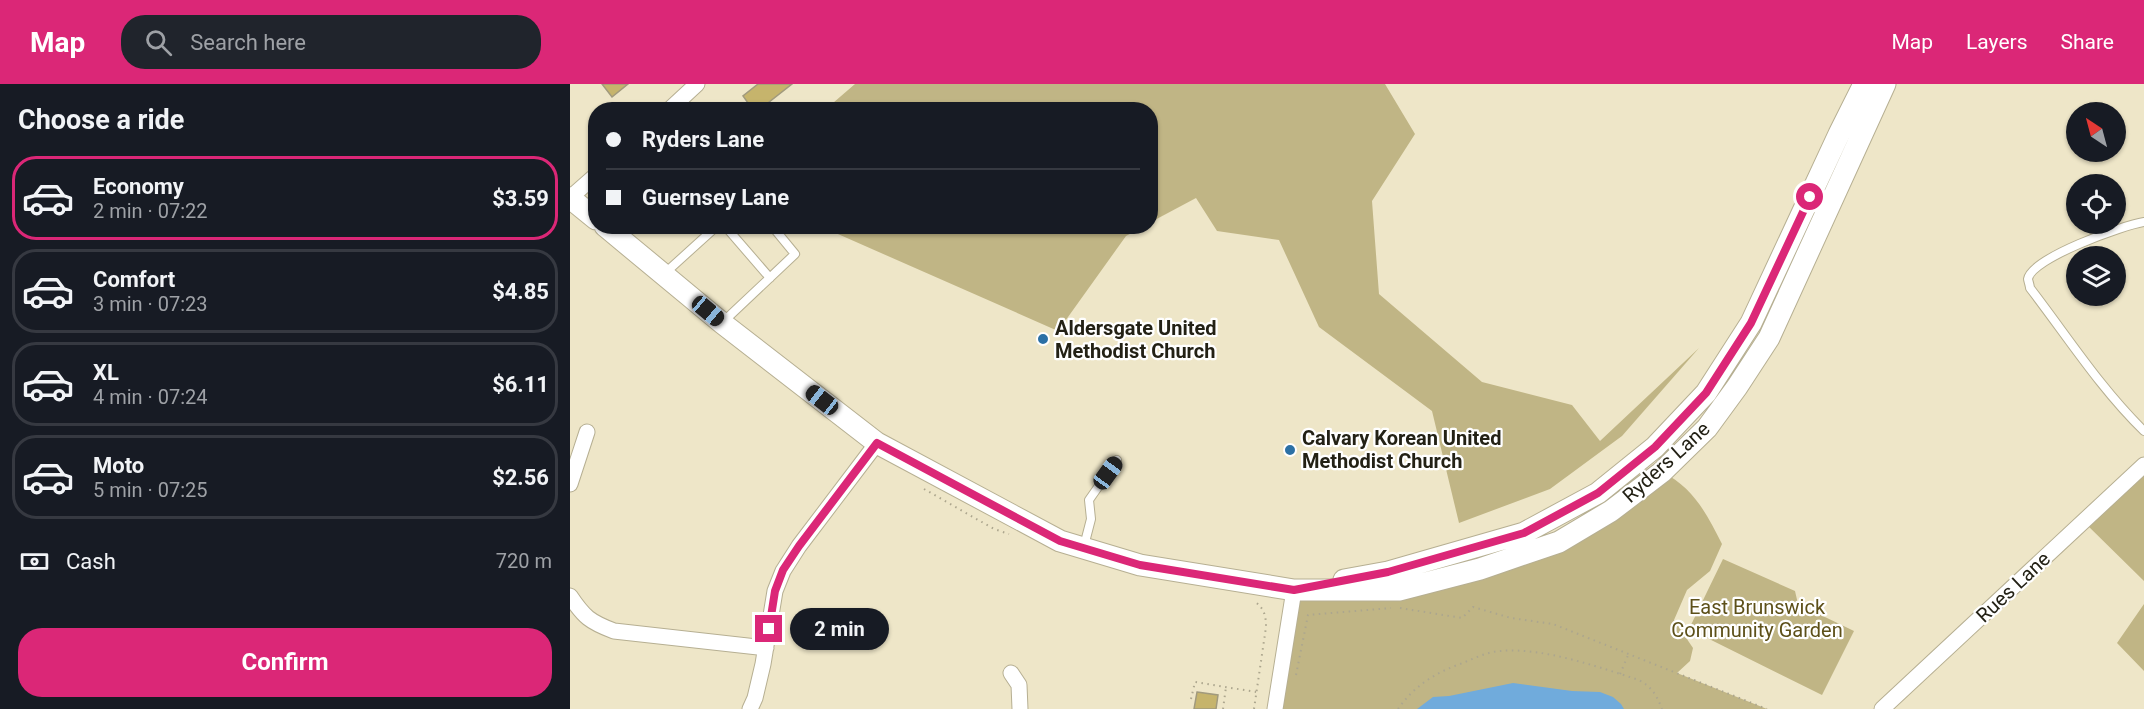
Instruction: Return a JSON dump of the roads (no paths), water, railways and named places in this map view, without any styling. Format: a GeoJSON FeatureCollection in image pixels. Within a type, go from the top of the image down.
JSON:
{"type":"FeatureCollection","features":[{"type":"Feature","properties":{"kind":"main road","name":"Ryders Lane"},"geometry":{"type":"LineString","coordinates":[[1294,590],[1388,572],[1524,533],[1598,493],[1655,447],[1706,393],[1751,323],[1864,84]]}},
{"type":"Feature","properties":{"kind":"main road","name":"Ryders Lane"},"geometry":{"type":"LineString","coordinates":[[615,234],[722,323],[877,443],[1060,541],[1140,565],[1294,590],[1399,590],[1480,569],[1559,542],[1611,511],[1662,472],[1707,428],[1769,338],[1885,84]]}},
{"type":"Feature","properties":{"kind":"main road"},"geometry":{"type":"LineString","coordinates":[[570,198],[588,213]]}},
{"type":"Feature","properties":{"kind":"street"},"geometry":{"type":"LineString","coordinates":[[678,102],[697,84]]}},
{"type":"Feature","properties":{"kind":"street"},"geometry":{"type":"LineString","coordinates":[[570,198],[588,182]]}},
{"type":"Feature","properties":{"kind":"street"},"geometry":{"type":"LineString","coordinates":[[570,484],[587,432]]}},
{"type":"Feature","properties":{"kind":"street"},"geometry":{"type":"LineString","coordinates":[[752,708],[766,648],[775,591],[783,570],[877,443]]}},
{"type":"Feature","properties":{"kind":"street","name":"Rues Lane"},"geometry":{"type":"LineString","coordinates":[[1882,709],[2144,465]]}},
{"type":"Feature","properties":{"kind":"street"},"geometry":{"type":"LineString","coordinates":[[1275,709],[1294,590]]}},
{"type":"Feature","properties":{"kind":"street"},"geometry":{"type":"LineString","coordinates":[[570,596],[580,611],[594,624],[614,631],[766,648]]}},
{"type":"Feature","properties":{"kind":"street"},"geometry":{"type":"LineString","coordinates":[[1011,673],[1019,685],[1020,709]]}},
{"type":"Feature","properties":{"kind":"lane"},"geometry":{"type":"LineString","coordinates":[[2144,222],[2103,233],[2065,251],[2036,269],[2028,280],[2030,288],[2102,384],[2123,411],[2144,431]]}},
{"type":"Feature","properties":{"kind":"lane"},"geometry":{"type":"LineString","coordinates":[[664,274],[708,234]]}},
{"type":"Feature","properties":{"kind":"lane"},"geometry":{"type":"LineString","coordinates":[[732,234],[770,278]]}},
{"type":"Feature","properties":{"kind":"lane"},"geometry":{"type":"LineString","coordinates":[[722,323],[795,254],[779,234]]}},
{"type":"Feature","properties":{"kind":"lane"},"geometry":{"type":"LineString","coordinates":[[1084,548],[1091,519],[1089,500],[1117,460]]}},
{"type":"Feature","properties":{"kind":"water"},"geometry":{"type":"Polygon","coordinates":[[[1513,683],[1572,691],[1600,692],[1613,697],[1624,709],[1417,709],[1433,697],[1513,683]]]}},
{"type":"Feature","properties":{"kind":"place","name":"Aldersgate United Methodist Church"},"geometry":{"type":"Point","coordinates":[1043,339]}},
{"type":"Feature","properties":{"kind":"place","name":"Calvary Korean United Methodist Church"},"geometry":{"type":"Point","coordinates":[1290,450]}},
{"type":"Feature","properties":{"kind":"park label","name":"East Brunswick Community Garden"},"geometry":{"type":"Point","coordinates":[1757,618]}}]}
